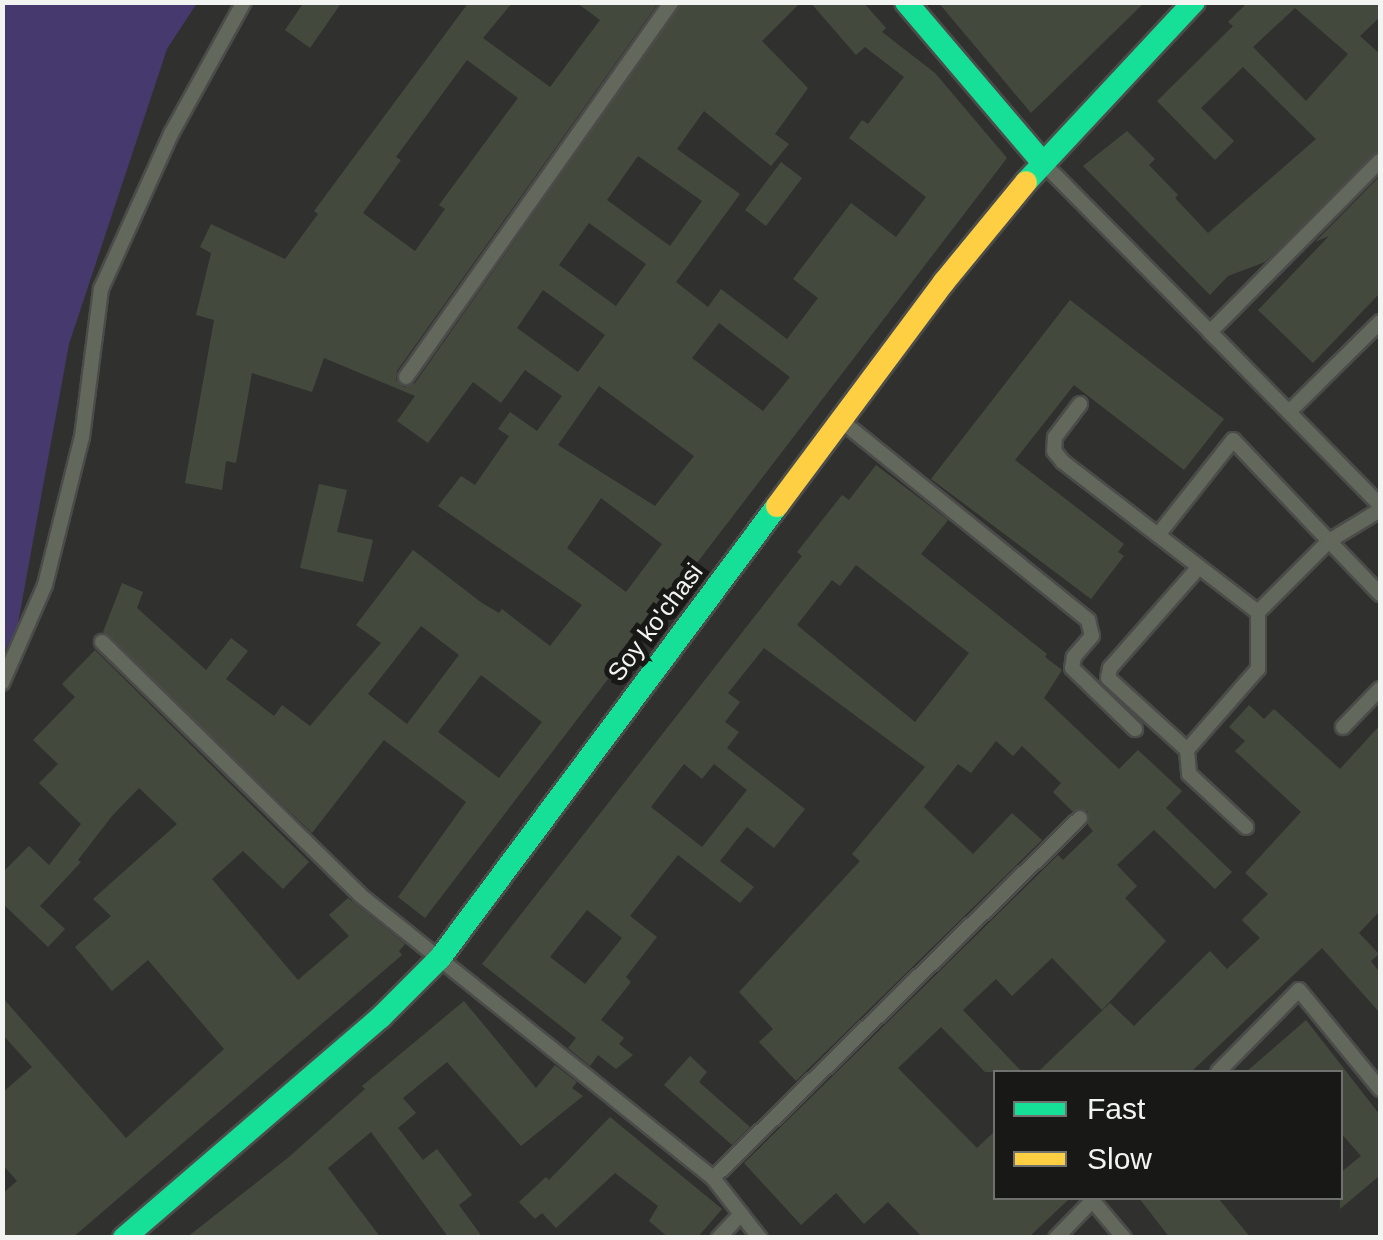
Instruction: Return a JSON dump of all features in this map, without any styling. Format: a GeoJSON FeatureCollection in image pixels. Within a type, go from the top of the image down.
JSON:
{"type":"FeatureCollection","features":[{"type":"Feature","properties":{"kind":"main road"},"geometry":{"type":"LineString","coordinates":[[906,2],[1042,162]]}},
{"type":"Feature","properties":{"kind":"main road","name":"Soy ko'chasi"},"geometry":{"type":"LineString","coordinates":[[124,1238],[382,1017],[440,958],[839,420],[1042,162],[1194,2]]}},
{"type":"Feature","properties":{"kind":"lane"},"geometry":{"type":"LineString","coordinates":[[2,684],[44,585],[82,438],[101,290],[171,134],[244,2]]}},
{"type":"Feature","properties":{"kind":"lane"},"geometry":{"type":"LineString","coordinates":[[406,378],[672,2]]}},
{"type":"Feature","properties":{"kind":"lane"},"geometry":{"type":"LineString","coordinates":[[1210,332],[1380,160]]}},
{"type":"Feature","properties":{"kind":"lane"},"geometry":{"type":"LineString","coordinates":[[1042,162],[1380,507],[1330,541],[1258,612],[1258,669],[1187,750],[1188,774],[1246,827]]}},
{"type":"Feature","properties":{"kind":"lane"},"geometry":{"type":"LineString","coordinates":[[1290,412],[1380,322]]}},
{"type":"Feature","properties":{"kind":"lane"},"geometry":{"type":"LineString","coordinates":[[1080,404],[1055,437],[1054,451],[1258,612]]}},
{"type":"Feature","properties":{"kind":"lane"},"geometry":{"type":"LineString","coordinates":[[839,420],[1088,620],[1092,636],[1074,657],[1072,668],[1135,729]]}},
{"type":"Feature","properties":{"kind":"lane"},"geometry":{"type":"LineString","coordinates":[[1158,535],[1233,440],[1380,594]]}},
{"type":"Feature","properties":{"kind":"lane"},"geometry":{"type":"LineString","coordinates":[[1187,750],[1108,678],[1110,668],[1200,567]]}},
{"type":"Feature","properties":{"kind":"lane"},"geometry":{"type":"LineString","coordinates":[[102,642],[360,895],[713,1178],[760,1238]]}},
{"type":"Feature","properties":{"kind":"lane"},"geometry":{"type":"LineString","coordinates":[[1344,727],[1380,689]]}},
{"type":"Feature","properties":{"kind":"lane"},"geometry":{"type":"LineString","coordinates":[[713,1178],[1080,818]]}},
{"type":"Feature","properties":{"kind":"lane"},"geometry":{"type":"LineString","coordinates":[[1220,1070],[1300,990],[1380,1089]]}},
{"type":"Feature","properties":{"kind":"lane"},"geometry":{"type":"LineString","coordinates":[[1056,1238],[1093,1200]]}},
{"type":"Feature","properties":{"kind":"lane"},"geometry":{"type":"LineString","coordinates":[[1095,1200],[1124,1238]]}},
{"type":"Feature","properties":{"kind":"lane"},"geometry":{"type":"LineString","coordinates":[[719,1238],[741,1214]]}},
{"type":"Feature","properties":{"kind":"shaded area"},"geometry":{"type":"Polygon","coordinates":[[[3,2],[197,3],[167,49],[69,344],[17,629],[3,654],[3,2]]]}},
{"type":"Feature","properties":{"kind":"building"},"geometry":{"type":"Polygon","coordinates":[[[304,2],[342,2],[310,48],[285,30],[304,2]]]}},
{"type":"Feature","properties":{"kind":"building"},"geometry":{"type":"Polygon","coordinates":[[[469,2],[513,2],[483,38],[550,87],[600,20],[576,2],[659,2],[397,371],[396,380],[404,387],[415,383],[682,2],[801,2],[762,41],[808,88],[775,134],[789,144],[771,166],[704,111],[677,149],[740,194],[676,282],[708,307],[721,289],[787,339],[818,298],[793,279],[851,203],[896,237],[926,197],[849,138],[862,120],[868,124],[904,77],[865,47],[856,55],[810,2],[863,2],[886,28],[882,32],[935,73],[1007,158],[425,918],[398,897],[466,802],[384,740],[312,833],[103,632],[122,583],[143,592],[137,608],[206,670],[231,638],[248,651],[226,679],[274,716],[282,705],[310,726],[381,643],[356,625],[413,550],[482,603],[499,613],[502,609],[550,646],[582,605],[438,506],[461,476],[475,485],[509,436],[498,429],[510,412],[537,431],[562,396],[525,370],[501,403],[473,382],[428,443],[397,421],[415,396],[324,358],[312,392],[252,373],[236,463],[226,461],[222,490],[185,483],[214,320],[196,315],[211,253],[200,247],[211,224],[285,259],[318,214],[314,211],[469,2]],[[467,60],[396,157],[401,160],[363,213],[415,251],[445,209],[439,205],[518,98],[467,60]],[[638,156],[607,200],[670,246],[702,201],[638,156]],[[589,223],[559,265],[616,306],[646,264],[589,223]],[[543,290],[517,328],[578,372],[605,335],[543,290]],[[719,323],[692,358],[763,411],[790,377],[719,323]],[[599,386],[558,445],[655,506],[694,456],[599,386]],[[601,498],[567,548],[626,592],[662,544],[601,498]],[[421,626],[368,694],[407,724],[459,655],[421,626]],[[481,675],[438,732],[499,778],[542,722],[481,675]]]}},
{"type":"Feature","properties":{"kind":"building"},"geometry":{"type":"Polygon","coordinates":[[[938,2],[1145,2],[1031,113],[938,2]]]}},
{"type":"Feature","properties":{"kind":"building"},"geometry":{"type":"Polygon","coordinates":[[[1248,2],[1380,2],[1380,17],[1360,36],[1380,54],[1380,151],[1265,262],[1228,276],[1210,295],[1083,166],[1127,131],[1155,159],[1149,165],[1208,233],[1316,139],[1243,67],[1201,108],[1234,141],[1215,160],[1157,101],[1233,26],[1228,22],[1248,2]],[[1295,8],[1253,47],[1306,101],[1348,54],[1295,8]]]}},
{"type":"Feature","properties":{"kind":"building"},"geometry":{"type":"Polygon","coordinates":[[[781,162],[802,178],[766,226],[745,210],[781,162]]]}},
{"type":"Feature","properties":{"kind":"building"},"geometry":{"type":"Polygon","coordinates":[[[1380,176],[1380,293],[1313,363],[1258,310],[1329,236],[1315,242],[1380,176]]]}},
{"type":"Feature","properties":{"kind":"building"},"geometry":{"type":"Polygon","coordinates":[[[1070,300],[1224,419],[1184,470],[1074,385],[1015,460],[1124,544],[1118,552],[1124,556],[1091,599],[931,479],[1070,300]]]}},
{"type":"Feature","properties":{"kind":"building"},"geometry":{"type":"Polygon","coordinates":[[[876,465],[948,520],[921,554],[1062,670],[1044,698],[1119,769],[1138,750],[1182,791],[1166,808],[1232,872],[1215,889],[1154,830],[1117,865],[1137,886],[1125,898],[1166,941],[1102,1010],[1052,958],[1012,996],[996,979],[963,1010],[1020,1070],[985,1072],[941,1027],[898,1068],[977,1148],[993,1133],[993,1200],[1068,1200],[1028,1238],[923,1238],[888,1202],[864,1224],[836,1193],[801,1225],[744,1163],[1058,855],[1063,860],[1093,831],[1088,825],[1088,811],[1072,811],[1053,792],[1061,783],[1022,746],[1013,756],[996,741],[971,773],[958,764],[924,807],[973,854],[1012,813],[1042,840],[796,1081],[759,1042],[773,1029],[739,992],[860,861],[852,854],[925,767],[764,648],[728,693],[740,702],[725,722],[739,732],[727,748],[805,809],[774,848],[747,827],[720,861],[754,887],[740,903],[678,855],[630,916],[657,937],[626,977],[631,982],[601,1020],[624,1038],[619,1044],[633,1055],[616,1069],[598,1055],[590,1066],[568,1048],[576,1038],[482,964],[802,556],[797,552],[842,495],[849,500],[876,465]],[[856,565],[840,586],[832,580],[797,625],[915,722],[969,653],[856,565]],[[684,764],[651,807],[702,847],[747,790],[714,764],[702,779],[684,764]],[[587,910],[550,957],[585,984],[622,938],[587,910]]]}},
{"type":"Feature","properties":{"kind":"building"},"geometry":{"type":"Polygon","coordinates":[[[319,484],[347,490],[337,532],[373,540],[363,582],[300,568],[319,484]]]}},
{"type":"Feature","properties":{"kind":"building"},"geometry":{"type":"Polygon","coordinates":[[[95,650],[309,862],[283,889],[243,851],[212,879],[298,980],[349,936],[329,915],[348,898],[405,944],[399,951],[402,955],[72,1238],[2,1238],[2,1194],[17,1181],[2,1164],[2,1093],[32,1067],[2,1034],[2,997],[126,1138],[224,1049],[148,960],[112,991],[75,947],[111,916],[93,899],[177,824],[139,788],[112,816],[78,860],[81,862],[40,906],[65,929],[48,947],[2,903],[2,873],[29,846],[49,865],[81,824],[39,783],[58,764],[33,740],[75,697],[62,684],[95,650]]]}},
{"type":"Feature","properties":{"kind":"building"},"geometry":{"type":"Polygon","coordinates":[[[1249,705],[1264,719],[1274,709],[1340,769],[1380,725],[1380,911],[1359,933],[1379,954],[1371,961],[1380,973],[1380,1013],[1322,948],[1193,1070],[1040,1070],[1110,1003],[1134,1026],[1210,951],[1227,969],[1260,938],[1242,920],[1268,894],[1245,873],[1301,812],[1235,751],[1245,741],[1229,727],[1249,705]]]}},
{"type":"Feature","properties":{"kind":"building"},"geometry":{"type":"Polygon","coordinates":[[[464,1001],[536,1088],[555,1065],[577,1082],[572,1088],[583,1096],[521,1146],[447,1062],[403,1098],[416,1113],[398,1128],[423,1160],[437,1149],[472,1195],[459,1205],[483,1238],[449,1238],[371,1132],[328,1168],[381,1238],[186,1238],[289,1157],[365,1089],[362,1086],[464,1001]]]}},
{"type":"Feature","properties":{"kind":"building"},"geometry":{"type":"Polygon","coordinates":[[[1306,1020],[1380,1115],[1380,1180],[1378,1177],[1340,1209],[1343,1171],[1361,1156],[1343,1135],[1343,1070],[1248,1070],[1306,1020]]]}},
{"type":"Feature","properties":{"kind":"building"},"geometry":{"type":"Polygon","coordinates":[[[690,1056],[707,1072],[699,1082],[750,1127],[732,1145],[664,1085],[690,1056]]]}},
{"type":"Feature","properties":{"kind":"building"},"geometry":{"type":"Polygon","coordinates":[[[610,1117],[722,1209],[697,1238],[669,1238],[649,1221],[658,1206],[615,1173],[556,1228],[542,1213],[535,1219],[519,1202],[546,1177],[549,1180],[610,1117]]]}},
{"type":"Feature","properties":{"kind":"building"},"geometry":{"type":"Polygon","coordinates":[[[1141,1200],[1220,1200],[1251,1238],[1170,1238],[1141,1200]]]}},
{"type":"Feature","properties":{"kind":"traffic: fast"},"geometry":{"type":"LineString","coordinates":[[906,2],[1042,162]]}},
{"type":"Feature","properties":{"kind":"traffic: fast"},"geometry":{"type":"LineString","coordinates":[[1026,182],[1194,2]]}},
{"type":"Feature","properties":{"kind":"traffic: fast"},"geometry":{"type":"LineString","coordinates":[[124,1238],[381,1017],[440,958],[777,506]]}},
{"type":"Feature","properties":{"kind":"traffic: slow"},"geometry":{"type":"LineString","coordinates":[[777,506],[944,282],[1026,182]]}}]}
